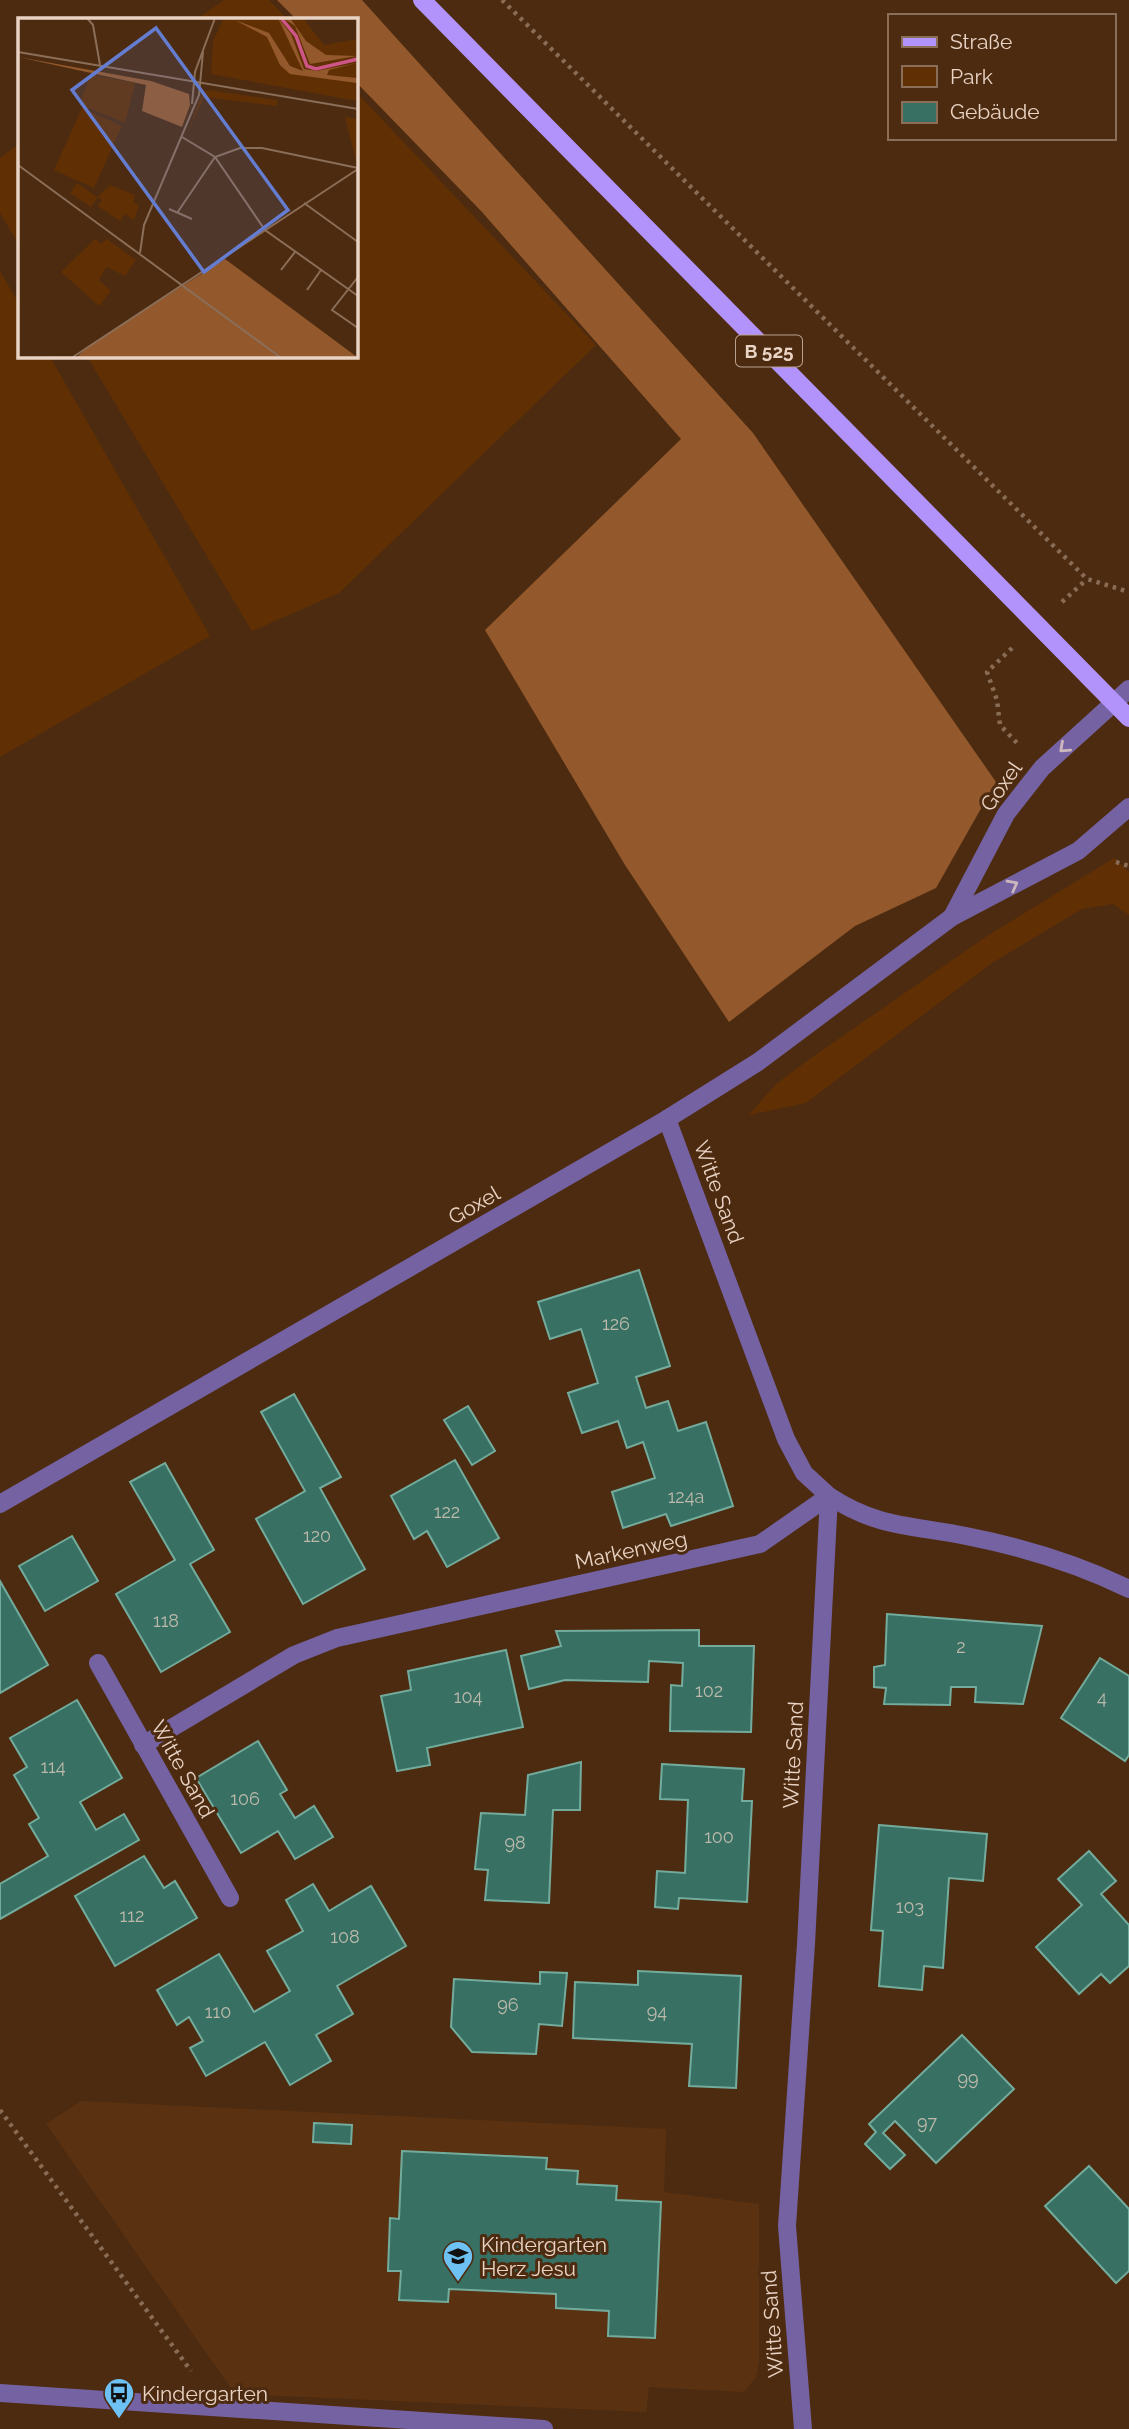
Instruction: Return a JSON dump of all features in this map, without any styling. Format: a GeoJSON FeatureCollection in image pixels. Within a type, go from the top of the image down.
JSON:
{"type":"FeatureCollection","features":[{"type":"Feature","properties":{"kind":"main road","name":"B 525"},"geometry":{"type":"LineString","coordinates":[[422,0],[1129,718]]}},
{"type":"Feature","properties":{"kind":"street","name":"Goxel"},"geometry":{"type":"LineString","coordinates":[[952,918],[1006,814],[1042,768],[1129,689]]}},
{"type":"Feature","properties":{"kind":"street","name":"Goxel"},"geometry":{"type":"LineString","coordinates":[[0,1504],[667,1119],[758,1062],[952,918],[1078,851],[1129,807]]}},
{"type":"Feature","properties":{"kind":"street","name":"Witte Sand"},"geometry":{"type":"LineString","coordinates":[[667,1119],[786,1440],[804,1473],[829,1496],[806,1944],[787,2226],[803,2429]]}},
{"type":"Feature","properties":{"kind":"street"},"geometry":{"type":"LineString","coordinates":[[829,1496],[854,1513],[883,1523],[966,1536],[1039,1553],[1129,1589]]}},
{"type":"Feature","properties":{"kind":"street","name":"Markenweg"},"geometry":{"type":"LineString","coordinates":[[143,1745],[294,1655],[337,1638],[760,1544],[829,1496]]}},
{"type":"Feature","properties":{"kind":"street","name":"Witte Sand"},"geometry":{"type":"LineString","coordinates":[[98,1663],[230,1898]]}},
{"type":"Feature","properties":{"kind":"street"},"geometry":{"type":"LineString","coordinates":[[0,2393],[216,2405],[544,2429]]}},
{"type":"Feature","properties":{"kind":"path"},"geometry":{"type":"LineString","coordinates":[[502,0],[1087,579],[1129,592]]}},
{"type":"Feature","properties":{"kind":"path"},"geometry":{"type":"LineString","coordinates":[[1003,657],[988,672],[997,700],[1000,725],[1042,768]]}},
{"type":"Feature","properties":{"kind":"path"},"geometry":{"type":"LineString","coordinates":[[0,2110],[216,2405]]}},
{"type":"Feature","properties":{"kind":"shaded area"},"geometry":{"type":"Polygon","coordinates":[[[277,0],[362,0],[753,433],[996,782],[936,888],[855,926],[729,1022],[625,865],[485,630],[681,439],[482,212],[357,83],[357,18],[295,18],[277,0]]]}},
{"type":"Feature","properties":{"kind":"shaded area","name":"Kindergarten Herz Jesu"},"geometry":{"type":"Polygon","coordinates":[[[81,2101],[666,2129],[664,2192],[759,2204],[759,2362],[756,2377],[744,2392],[649,2387],[646,2412],[235,2394],[46,2124],[81,2101]]]}},
{"type":"Feature","properties":{"kind":"green space"},"geometry":{"type":"Polygon","coordinates":[[[224,0],[269,0],[286,18],[198,18],[224,0]]]}},
{"type":"Feature","properties":{"kind":"green space"},"geometry":{"type":"Polygon","coordinates":[[[357,93],[596,345],[339,593],[252,631],[87,357],[357,357],[357,93]]]}},
{"type":"Feature","properties":{"kind":"green space"},"geometry":{"type":"Polygon","coordinates":[[[18,145],[18,243],[0,213],[0,158],[18,145]]]}},
{"type":"Feature","properties":{"kind":"green space"},"geometry":{"type":"Polygon","coordinates":[[[0,271],[18,302],[18,357],[50,357],[210,636],[0,757],[0,271]]]}},
{"type":"Feature","properties":{"kind":"green space"},"geometry":{"type":"Polygon","coordinates":[[[1114,858],[1129,872],[1129,915],[1113,904],[1082,909],[992,963],[806,1103],[749,1115],[776,1084],[811,1058],[987,936],[1114,858]]]}},
{"type":"Feature","properties":{"kind":"building"},"geometry":{"type":"Polygon","coordinates":[[[639,1270],[670,1366],[636,1377],[646,1408],[668,1401],[678,1431],[706,1422],[733,1506],[671,1526],[666,1514],[623,1528],[612,1492],[655,1478],[643,1442],[627,1448],[618,1421],[582,1433],[568,1393],[598,1383],[581,1329],[550,1339],[538,1302],[639,1270]]]}},
{"type":"Feature","properties":{"kind":"building"},"geometry":{"type":"Polygon","coordinates":[[[294,1394],[341,1477],[320,1488],[365,1569],[303,1604],[256,1519],[305,1491],[261,1412],[294,1394]]]}},
{"type":"Feature","properties":{"kind":"building"},"geometry":{"type":"Polygon","coordinates":[[[468,1406],[495,1451],[472,1465],[444,1420],[468,1406]]]}},
{"type":"Feature","properties":{"kind":"building"},"geometry":{"type":"Polygon","coordinates":[[[455,1460],[499,1538],[447,1567],[427,1531],[414,1539],[391,1496],[455,1460]]]}},
{"type":"Feature","properties":{"kind":"building"},"geometry":{"type":"Polygon","coordinates":[[[165,1463],[214,1550],[190,1564],[230,1632],[161,1672],[116,1594],[175,1560],[130,1482],[165,1463]]]}},
{"type":"Feature","properties":{"kind":"building"},"geometry":{"type":"Polygon","coordinates":[[[72,1536],[98,1581],[45,1611],[19,1566],[72,1536]]]}},
{"type":"Feature","properties":{"kind":"building"},"geometry":{"type":"Polygon","coordinates":[[[0,1581],[48,1665],[0,1693],[0,1581]]]}},
{"type":"Feature","properties":{"kind":"building"},"geometry":{"type":"Polygon","coordinates":[[[887,1614],[1042,1626],[1023,1704],[975,1702],[976,1687],[951,1687],[950,1705],[884,1704],[886,1688],[874,1687],[874,1667],[885,1665],[887,1614]]]}},
{"type":"Feature","properties":{"kind":"building"},"geometry":{"type":"Polygon","coordinates":[[[699,1630],[699,1646],[754,1646],[751,1732],[670,1731],[671,1685],[682,1686],[683,1663],[649,1661],[648,1682],[565,1680],[529,1689],[521,1656],[561,1646],[556,1631],[699,1630]]]}},
{"type":"Feature","properties":{"kind":"building"},"geometry":{"type":"Polygon","coordinates":[[[506,1650],[523,1727],[427,1748],[430,1765],[397,1771],[381,1696],[411,1690],[408,1671],[506,1650]]]}},
{"type":"Feature","properties":{"kind":"building"},"geometry":{"type":"Polygon","coordinates":[[[1100,1658],[1129,1676],[1129,1755],[1125,1761],[1061,1718],[1100,1658]]]}},
{"type":"Feature","properties":{"kind":"building"},"geometry":{"type":"Polygon","coordinates":[[[77,1700],[122,1778],[80,1802],[96,1830],[124,1814],[139,1840],[0,1919],[0,1884],[48,1856],[29,1824],[39,1818],[14,1775],[27,1767],[10,1738],[77,1700]]]}},
{"type":"Feature","properties":{"kind":"building"},"geometry":{"type":"Polygon","coordinates":[[[258,1741],[287,1790],[280,1794],[295,1818],[314,1806],[333,1837],[295,1859],[278,1831],[241,1853],[196,1778],[258,1741]]]}},
{"type":"Feature","properties":{"kind":"building"},"geometry":{"type":"Polygon","coordinates":[[[581,1762],[580,1810],[553,1810],[549,1903],[485,1900],[488,1870],[475,1869],[481,1813],[525,1815],[528,1775],[581,1762]]]}},
{"type":"Feature","properties":{"kind":"building"},"geometry":{"type":"Polygon","coordinates":[[[662,1764],[744,1769],[742,1801],[752,1801],[747,1902],[679,1898],[678,1909],[655,1907],[657,1871],[685,1873],[688,1800],[660,1799],[662,1764]]]}},
{"type":"Feature","properties":{"kind":"building"},"geometry":{"type":"Polygon","coordinates":[[[879,1825],[987,1834],[983,1881],[949,1878],[943,1968],[924,1966],[922,1990],[879,1986],[883,1931],[871,1930],[879,1825]]]}},
{"type":"Feature","properties":{"kind":"building"},"geometry":{"type":"Polygon","coordinates":[[[1089,1851],[1116,1881],[1101,1894],[1129,1925],[1129,1966],[1110,1983],[1101,1974],[1079,1994],[1036,1947],[1082,1905],[1058,1879],[1089,1851]]]}},
{"type":"Feature","properties":{"kind":"building"},"geometry":{"type":"Polygon","coordinates":[[[144,1856],[164,1888],[175,1881],[197,1918],[115,1966],[75,1896],[144,1856]]]}},
{"type":"Feature","properties":{"kind":"building"},"geometry":{"type":"Polygon","coordinates":[[[313,1884],[329,1911],[371,1886],[406,1946],[337,1986],[353,2014],[316,2035],[331,2061],[290,2085],[265,2042],[206,2076],[190,2048],[203,2041],[189,2017],[177,2025],[157,1990],[219,1954],[254,2012],[290,1991],[267,1951],[303,1931],[286,1900],[313,1884]]]}},
{"type":"Feature","properties":{"kind":"building"},"geometry":{"type":"Polygon","coordinates":[[[638,1971],[741,1976],[736,2088],[689,2086],[692,2044],[573,2038],[575,1982],[638,1985],[638,1971]]]}},
{"type":"Feature","properties":{"kind":"building"},"geometry":{"type":"Polygon","coordinates":[[[540,1972],[567,1973],[562,2026],[539,2024],[536,2054],[472,2052],[451,2027],[454,1979],[540,1984],[540,1972]]]}},
{"type":"Feature","properties":{"kind":"building"},"geometry":{"type":"Polygon","coordinates":[[[962,2035],[1014,2089],[936,2163],[895,2121],[883,2133],[905,2155],[890,2169],[865,2144],[876,2132],[869,2124],[962,2035]]]}},
{"type":"Feature","properties":{"kind":"building"},"geometry":{"type":"Polygon","coordinates":[[[314,2123],[352,2125],[351,2144],[313,2142],[314,2123]]]}},
{"type":"Feature","properties":{"kind":"building"},"geometry":{"type":"Polygon","coordinates":[[[402,2151],[547,2158],[546,2169],[578,2171],[577,2184],[617,2186],[616,2200],[661,2202],[655,2338],[608,2336],[609,2311],[556,2308],[556,2294],[449,2289],[448,2302],[399,2300],[401,2271],[388,2271],[390,2218],[399,2219],[402,2151]]]}},
{"type":"Feature","properties":{"kind":"building"},"geometry":{"type":"Polygon","coordinates":[[[1089,2166],[1129,2209],[1129,2271],[1116,2283],[1045,2206],[1089,2166]]]}},
{"type":"Feature","properties":{"kind":"place","name":"Kindergarten Herz Jesu"},"geometry":{"type":"Point","coordinates":[458,2283]}},
{"type":"Feature","properties":{"kind":"place","name":"Kindergarten"},"geometry":{"type":"Point","coordinates":[119,2420]}}]}
